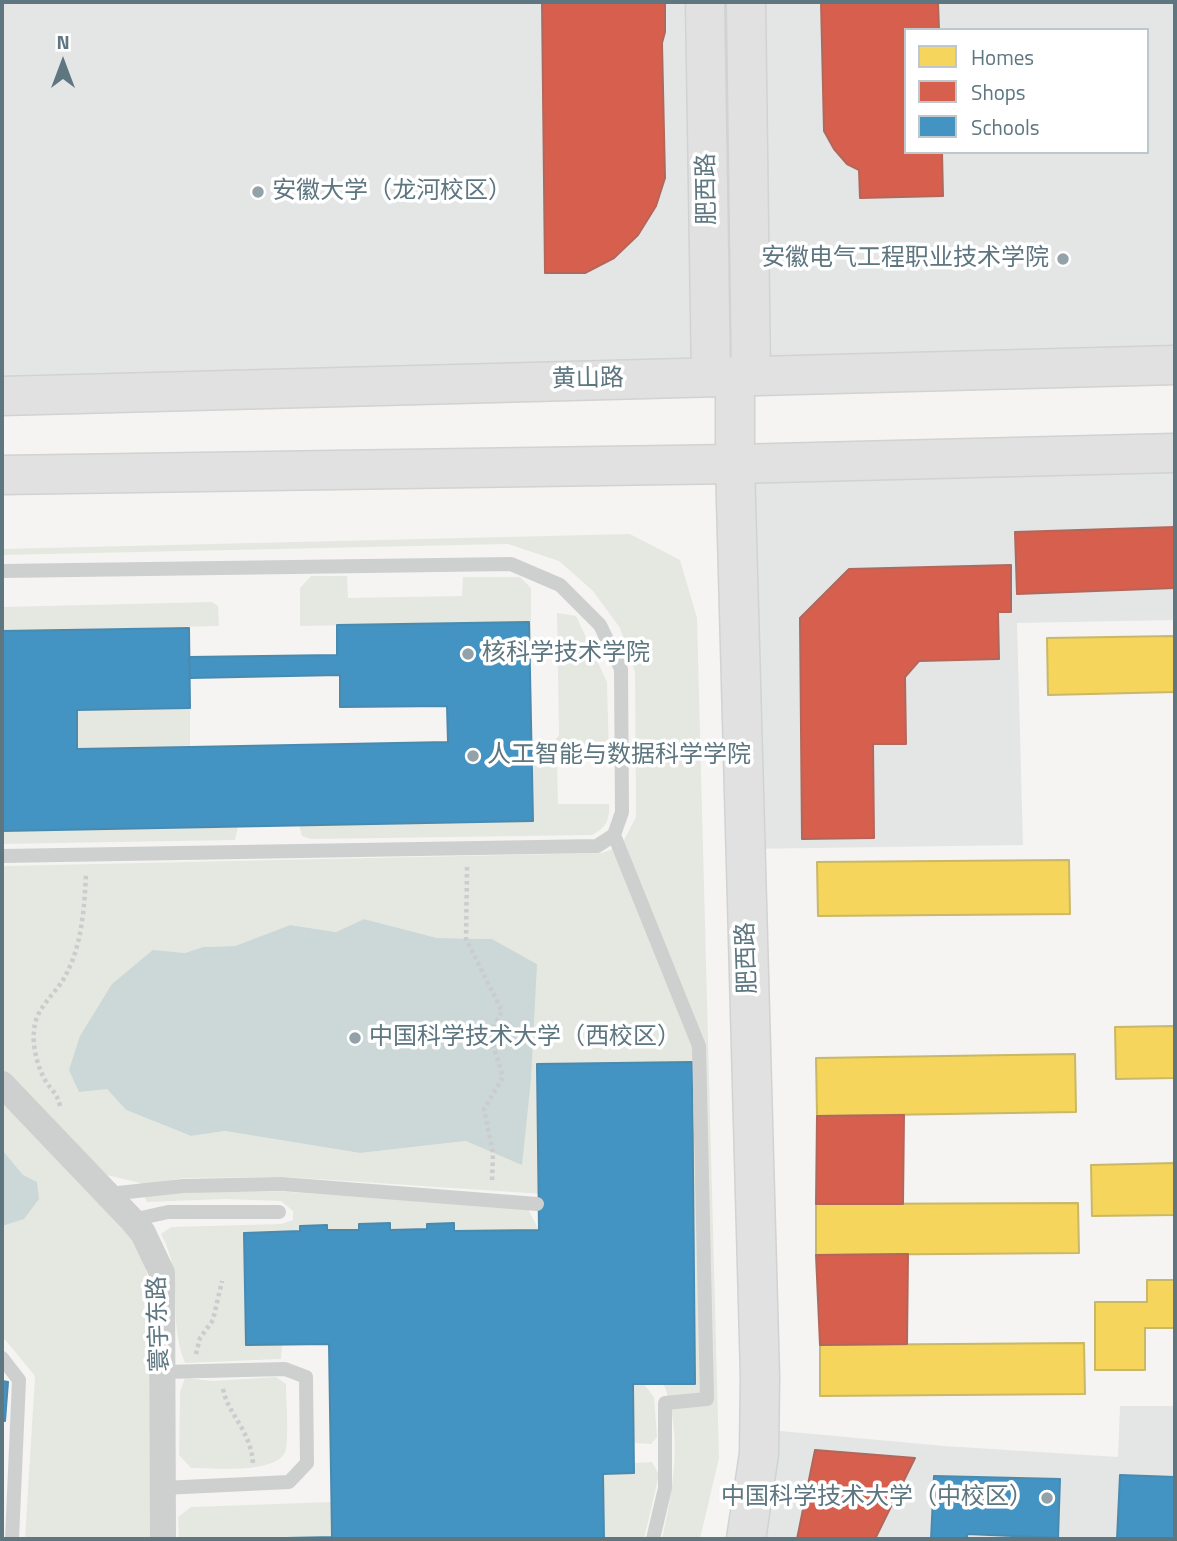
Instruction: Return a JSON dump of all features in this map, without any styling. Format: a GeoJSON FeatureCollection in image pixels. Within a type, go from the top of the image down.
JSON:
{"type":"FeatureCollection","features":[{"type":"Feature","properties":{"kind":"main road","name":"肥西路"},"geometry":{"type":"LineString","coordinates":[[705,2],[732,376],[760,1377],[759,1454],[746,1539]]}},
{"type":"Feature","properties":{"kind":"main road","name":"肥西路"},"geometry":{"type":"LineString","coordinates":[[732,376],[746,2]]}},
{"type":"Feature","properties":{"kind":"main road","name":"黄山路"},"geometry":{"type":"LineString","coordinates":[[2,396],[1175,365]]}},
{"type":"Feature","properties":{"kind":"main road"},"geometry":{"type":"LineString","coordinates":[[2,475],[735,464],[1175,453]]}},
{"type":"Feature","properties":{"kind":"street","name":"寰宇东路"},"geometry":{"type":"LineString","coordinates":[[2,1084],[110,1194],[143,1233],[162,1273],[163,1539]]}},
{"type":"Feature","properties":{"kind":"lane"},"geometry":{"type":"LineString","coordinates":[[2,571],[512,564],[560,585],[600,625],[621,669],[622,811],[614,835],[597,846],[2,856]]}},
{"type":"Feature","properties":{"kind":"lane"},"geometry":{"type":"LineString","coordinates":[[614,835],[699,1046],[707,1399],[664,1403],[664,1488],[653,1539]]}},
{"type":"Feature","properties":{"kind":"lane"},"geometry":{"type":"LineString","coordinates":[[110,1194],[183,1186],[282,1184],[537,1204]]}},
{"type":"Feature","properties":{"kind":"lane"},"geometry":{"type":"LineString","coordinates":[[132,1220],[168,1212],[279,1212]]}},
{"type":"Feature","properties":{"kind":"lane"},"geometry":{"type":"LineString","coordinates":[[2,1358],[19,1380],[12,1539]]}},
{"type":"Feature","properties":{"kind":"lane"},"geometry":{"type":"LineString","coordinates":[[163,1372],[285,1369],[306,1377],[307,1463],[289,1482],[163,1488]]}},
{"type":"Feature","properties":{"kind":"path"},"geometry":{"type":"LineString","coordinates":[[467,848],[467,939],[502,1011],[490,1034],[503,1077],[484,1109],[494,1153],[491,1200]]}},
{"type":"Feature","properties":{"kind":"path"},"geometry":{"type":"LineString","coordinates":[[54,1137],[61,1111],[60,1103],[38,1062],[34,1030],[45,1000],[62,981],[77,949],[84,910],[87,855]]}},
{"type":"Feature","properties":{"kind":"path"},"geometry":{"type":"LineString","coordinates":[[192,1371],[200,1338],[213,1320],[222,1281]]}},
{"type":"Feature","properties":{"kind":"path"},"geometry":{"type":"LineString","coordinates":[[221,1371],[225,1399],[239,1420],[252,1448],[254,1484]]}},
{"type":"Feature","properties":{"kind":"shaded area","name":"安徽大学（龙河校区）"},"geometry":{"type":"Polygon","coordinates":[[[2,2],[705,2],[711,377],[2,394],[2,2]]]}},
{"type":"Feature","properties":{"kind":"shaded area"},"geometry":{"type":"Polygon","coordinates":[[[746,2],[1175,2],[1175,365],[751,375],[746,2]]]}},
{"type":"Feature","properties":{"kind":"shaded area"},"geometry":{"type":"Polygon","coordinates":[[[1175,453],[1175,620],[1017,623],[1023,845],[745,849],[735,464],[1175,453]]]}},
{"type":"Feature","properties":{"kind":"shaded area"},"geometry":{"type":"Polygon","coordinates":[[[630,534],[680,560],[697,618],[719,1458],[700,1539],[662,1539],[670,1502],[675,1446],[666,1390],[590,1228],[543,1194],[286,1177],[184,1178],[144,1184],[107,1175],[2,1069],[2,866],[602,853],[621,846],[636,817],[635,672],[620,628],[593,591],[559,561],[508,544],[2,555],[2,549],[630,534]],[[364,919],[336,932],[290,925],[235,946],[203,947],[185,953],[153,951],[107,1089],[126,1110],[191,1136],[225,1131],[360,1153],[466,1141],[537,964],[492,939],[437,938],[364,919]]]}},
{"type":"Feature","properties":{"kind":"shaded area"},"geometry":{"type":"Polygon","coordinates":[[[311,576],[347,576],[348,598],[462,596],[463,577],[520,577],[531,588],[531,720],[529,622],[300,626],[300,588],[311,576]]]}},
{"type":"Feature","properties":{"kind":"shaded area"},"geometry":{"type":"Polygon","coordinates":[[[212,602],[218,606],[219,626],[2,631],[2,607],[212,602]]]}},
{"type":"Feature","properties":{"kind":"shaded area"},"geometry":{"type":"Polygon","coordinates":[[[557,613],[576,616],[607,682],[609,757],[557,758],[558,804],[609,804],[608,819],[601,829],[592,835],[311,839],[302,836],[299,825],[532,821],[531,760],[548,751],[559,735],[557,613]]]}},
{"type":"Feature","properties":{"kind":"shaded area"},"geometry":{"type":"Polygon","coordinates":[[[190,708],[190,747],[77,749],[77,710],[190,708]]]}},
{"type":"Feature","properties":{"kind":"shaded area"},"geometry":{"type":"Polygon","coordinates":[[[238,827],[235,840],[2,844],[2,831],[238,827]]]}},
{"type":"Feature","properties":{"kind":"shaded area"},"geometry":{"type":"Polygon","coordinates":[[[364,919],[437,938],[492,939],[537,964],[531,1079],[522,1165],[466,1141],[360,1153],[225,1131],[191,1136],[126,1110],[107,1089],[79,1092],[69,1070],[80,1036],[112,984],[153,950],[185,953],[203,947],[235,946],[290,925],[336,932],[364,919]]]}},
{"type":"Feature","properties":{"kind":"shaded area"},"geometry":{"type":"Polygon","coordinates":[[[2,1103],[129,1234],[142,1256],[151,1288],[152,1539],[25,1539],[35,1376],[2,1336],[2,1103]]]}},
{"type":"Feature","properties":{"kind":"shaded area"},"geometry":{"type":"Polygon","coordinates":[[[2,1150],[23,1175],[37,1182],[39,1199],[24,1219],[2,1226],[2,1150]]]}},
{"type":"Feature","properties":{"kind":"shaded area"},"geometry":{"type":"Polygon","coordinates":[[[202,1191],[290,1192],[528,1209],[539,1230],[454,1231],[454,1223],[428,1224],[427,1229],[390,1230],[389,1223],[360,1224],[359,1230],[327,1230],[327,1225],[301,1226],[300,1231],[244,1233],[246,1345],[282,1345],[281,1359],[185,1363],[177,1329],[173,1267],[161,1234],[171,1227],[281,1224],[293,1220],[293,1211],[281,1201],[225,1199],[147,1202],[144,1196],[202,1191]]]}},
{"type":"Feature","properties":{"kind":"shaded area"},"geometry":{"type":"Polygon","coordinates":[[[276,1377],[286,1384],[287,1441],[281,1457],[272,1463],[244,1468],[191,1468],[179,1455],[180,1392],[185,1378],[213,1381],[276,1377]]]}},
{"type":"Feature","properties":{"kind":"shaded area"},"geometry":{"type":"Polygon","coordinates":[[[643,1383],[654,1397],[657,1437],[651,1444],[634,1443],[633,1384],[643,1383]]]}},
{"type":"Feature","properties":{"kind":"shaded area"},"geometry":{"type":"Polygon","coordinates":[[[1120,1406],[1175,1406],[1175,1539],[746,1539],[759,1429],[944,1446],[1118,1457],[1120,1406]]]}},
{"type":"Feature","properties":{"kind":"shaded area"},"geometry":{"type":"Polygon","coordinates":[[[652,1462],[659,1475],[644,1539],[604,1539],[603,1474],[634,1473],[634,1463],[652,1462]]]}},
{"type":"Feature","properties":{"kind":"shaded area"},"geometry":{"type":"Polygon","coordinates":[[[331,1502],[332,1537],[179,1539],[178,1517],[191,1507],[331,1502]]]}},
{"type":"Feature","properties":{"kind":"building: Homes"},"geometry":{"type":"Polygon","coordinates":[[[1175,636],[1175,692],[1048,695],[1047,638],[1175,636]]]}},
{"type":"Feature","properties":{"kind":"building: Homes"},"geometry":{"type":"Polygon","coordinates":[[[1069,860],[1070,914],[818,916],[817,862],[1069,860]]]}},
{"type":"Feature","properties":{"kind":"building: Homes"},"geometry":{"type":"Polygon","coordinates":[[[1175,1026],[1175,1078],[1116,1079],[1115,1027],[1175,1026]]]}},
{"type":"Feature","properties":{"kind":"building: Homes"},"geometry":{"type":"Polygon","coordinates":[[[1075,1054],[1076,1112],[817,1116],[816,1058],[1075,1054]]]}},
{"type":"Feature","properties":{"kind":"building: Homes"},"geometry":{"type":"Polygon","coordinates":[[[1175,1163],[1175,1215],[1092,1216],[1091,1165],[1175,1163]]]}},
{"type":"Feature","properties":{"kind":"building: Homes"},"geometry":{"type":"Polygon","coordinates":[[[1078,1203],[1079,1253],[816,1255],[816,1204],[1078,1203]]]}},
{"type":"Feature","properties":{"kind":"building: Homes"},"geometry":{"type":"Polygon","coordinates":[[[1147,1280],[1175,1280],[1175,1328],[1145,1328],[1145,1370],[1095,1370],[1095,1302],[1147,1302],[1147,1280]]]}},
{"type":"Feature","properties":{"kind":"building: Homes"},"geometry":{"type":"Polygon","coordinates":[[[1084,1343],[1085,1394],[820,1396],[820,1345],[1084,1343]]]}},
{"type":"Feature","properties":{"kind":"building: Shops"},"geometry":{"type":"Polygon","coordinates":[[[542,2],[665,2],[665,32],[662,43],[665,178],[656,206],[638,235],[614,258],[585,273],[545,273],[542,2]]]}},
{"type":"Feature","properties":{"kind":"building: Shops"},"geometry":{"type":"Polygon","coordinates":[[[821,2],[938,2],[939,28],[904,28],[904,154],[942,154],[943,196],[860,198],[859,170],[847,164],[824,131],[821,2]]]}},
{"type":"Feature","properties":{"kind":"building: Shops"},"geometry":{"type":"Polygon","coordinates":[[[1175,527],[1175,588],[1017,594],[1015,532],[1175,527]]]}},
{"type":"Feature","properties":{"kind":"building: Shops"},"geometry":{"type":"Polygon","coordinates":[[[1011,565],[1011,612],[998,612],[999,659],[919,661],[905,677],[906,744],[873,744],[874,838],[802,839],[800,618],[849,569],[1011,565]]]}},
{"type":"Feature","properties":{"kind":"building: Shops"},"geometry":{"type":"Polygon","coordinates":[[[904,1115],[903,1204],[816,1204],[817,1116],[904,1115]]]}},
{"type":"Feature","properties":{"kind":"building: Shops"},"geometry":{"type":"Polygon","coordinates":[[[908,1254],[907,1344],[820,1345],[816,1255],[908,1254]]]}},
{"type":"Feature","properties":{"kind":"building: Shops"},"geometry":{"type":"Polygon","coordinates":[[[815,1450],[915,1458],[875,1539],[797,1539],[815,1450]]]}},
{"type":"Feature","properties":{"kind":"building: Schools"},"geometry":{"type":"Polygon","coordinates":[[[529,622],[533,821],[2,831],[2,631],[189,628],[189,657],[337,655],[337,625],[529,622]],[[189,667],[190,708],[77,710],[77,749],[448,742],[447,706],[340,707],[340,675],[190,678],[189,667]]]}},
{"type":"Feature","properties":{"kind":"building: Schools"},"geometry":{"type":"Polygon","coordinates":[[[692,1062],[695,1384],[633,1384],[634,1473],[603,1474],[604,1539],[240,1539],[332,1537],[329,1344],[246,1345],[244,1233],[300,1231],[300,1226],[327,1225],[327,1230],[359,1230],[359,1224],[390,1223],[390,1230],[427,1229],[427,1224],[454,1223],[454,1231],[539,1230],[537,1064],[692,1062]]]}},
{"type":"Feature","properties":{"kind":"building: Schools"},"geometry":{"type":"Polygon","coordinates":[[[2,1381],[8,1382],[5,1421],[2,1420],[2,1381]]]}},
{"type":"Feature","properties":{"kind":"building: Schools"},"geometry":{"type":"Polygon","coordinates":[[[1120,1475],[1175,1477],[1175,1539],[1117,1539],[1120,1475]]]}},
{"type":"Feature","properties":{"kind":"building: Schools"},"geometry":{"type":"Polygon","coordinates":[[[934,1476],[1060,1479],[1058,1538],[967,1534],[967,1539],[931,1539],[934,1476]]]}},
{"type":"Feature","properties":{"kind":"place","name":"安徽大学（龙河校区）"},"geometry":{"type":"Point","coordinates":[258,192]}},
{"type":"Feature","properties":{"kind":"place","name":"安徽电气工程职业技术学院"},"geometry":{"type":"Point","coordinates":[1063,259]}},
{"type":"Feature","properties":{"kind":"place","name":"核科学技术学院"},"geometry":{"type":"Point","coordinates":[468,654]}},
{"type":"Feature","properties":{"kind":"place","name":"人工智能与数据科学学院"},"geometry":{"type":"Point","coordinates":[473,756]}},
{"type":"Feature","properties":{"kind":"place","name":"中国科学技术大学（西校区）"},"geometry":{"type":"Point","coordinates":[355,1038]}},
{"type":"Feature","properties":{"kind":"place","name":"中国科学技术大学（中校区）"},"geometry":{"type":"Point","coordinates":[1047,1498]}}]}
